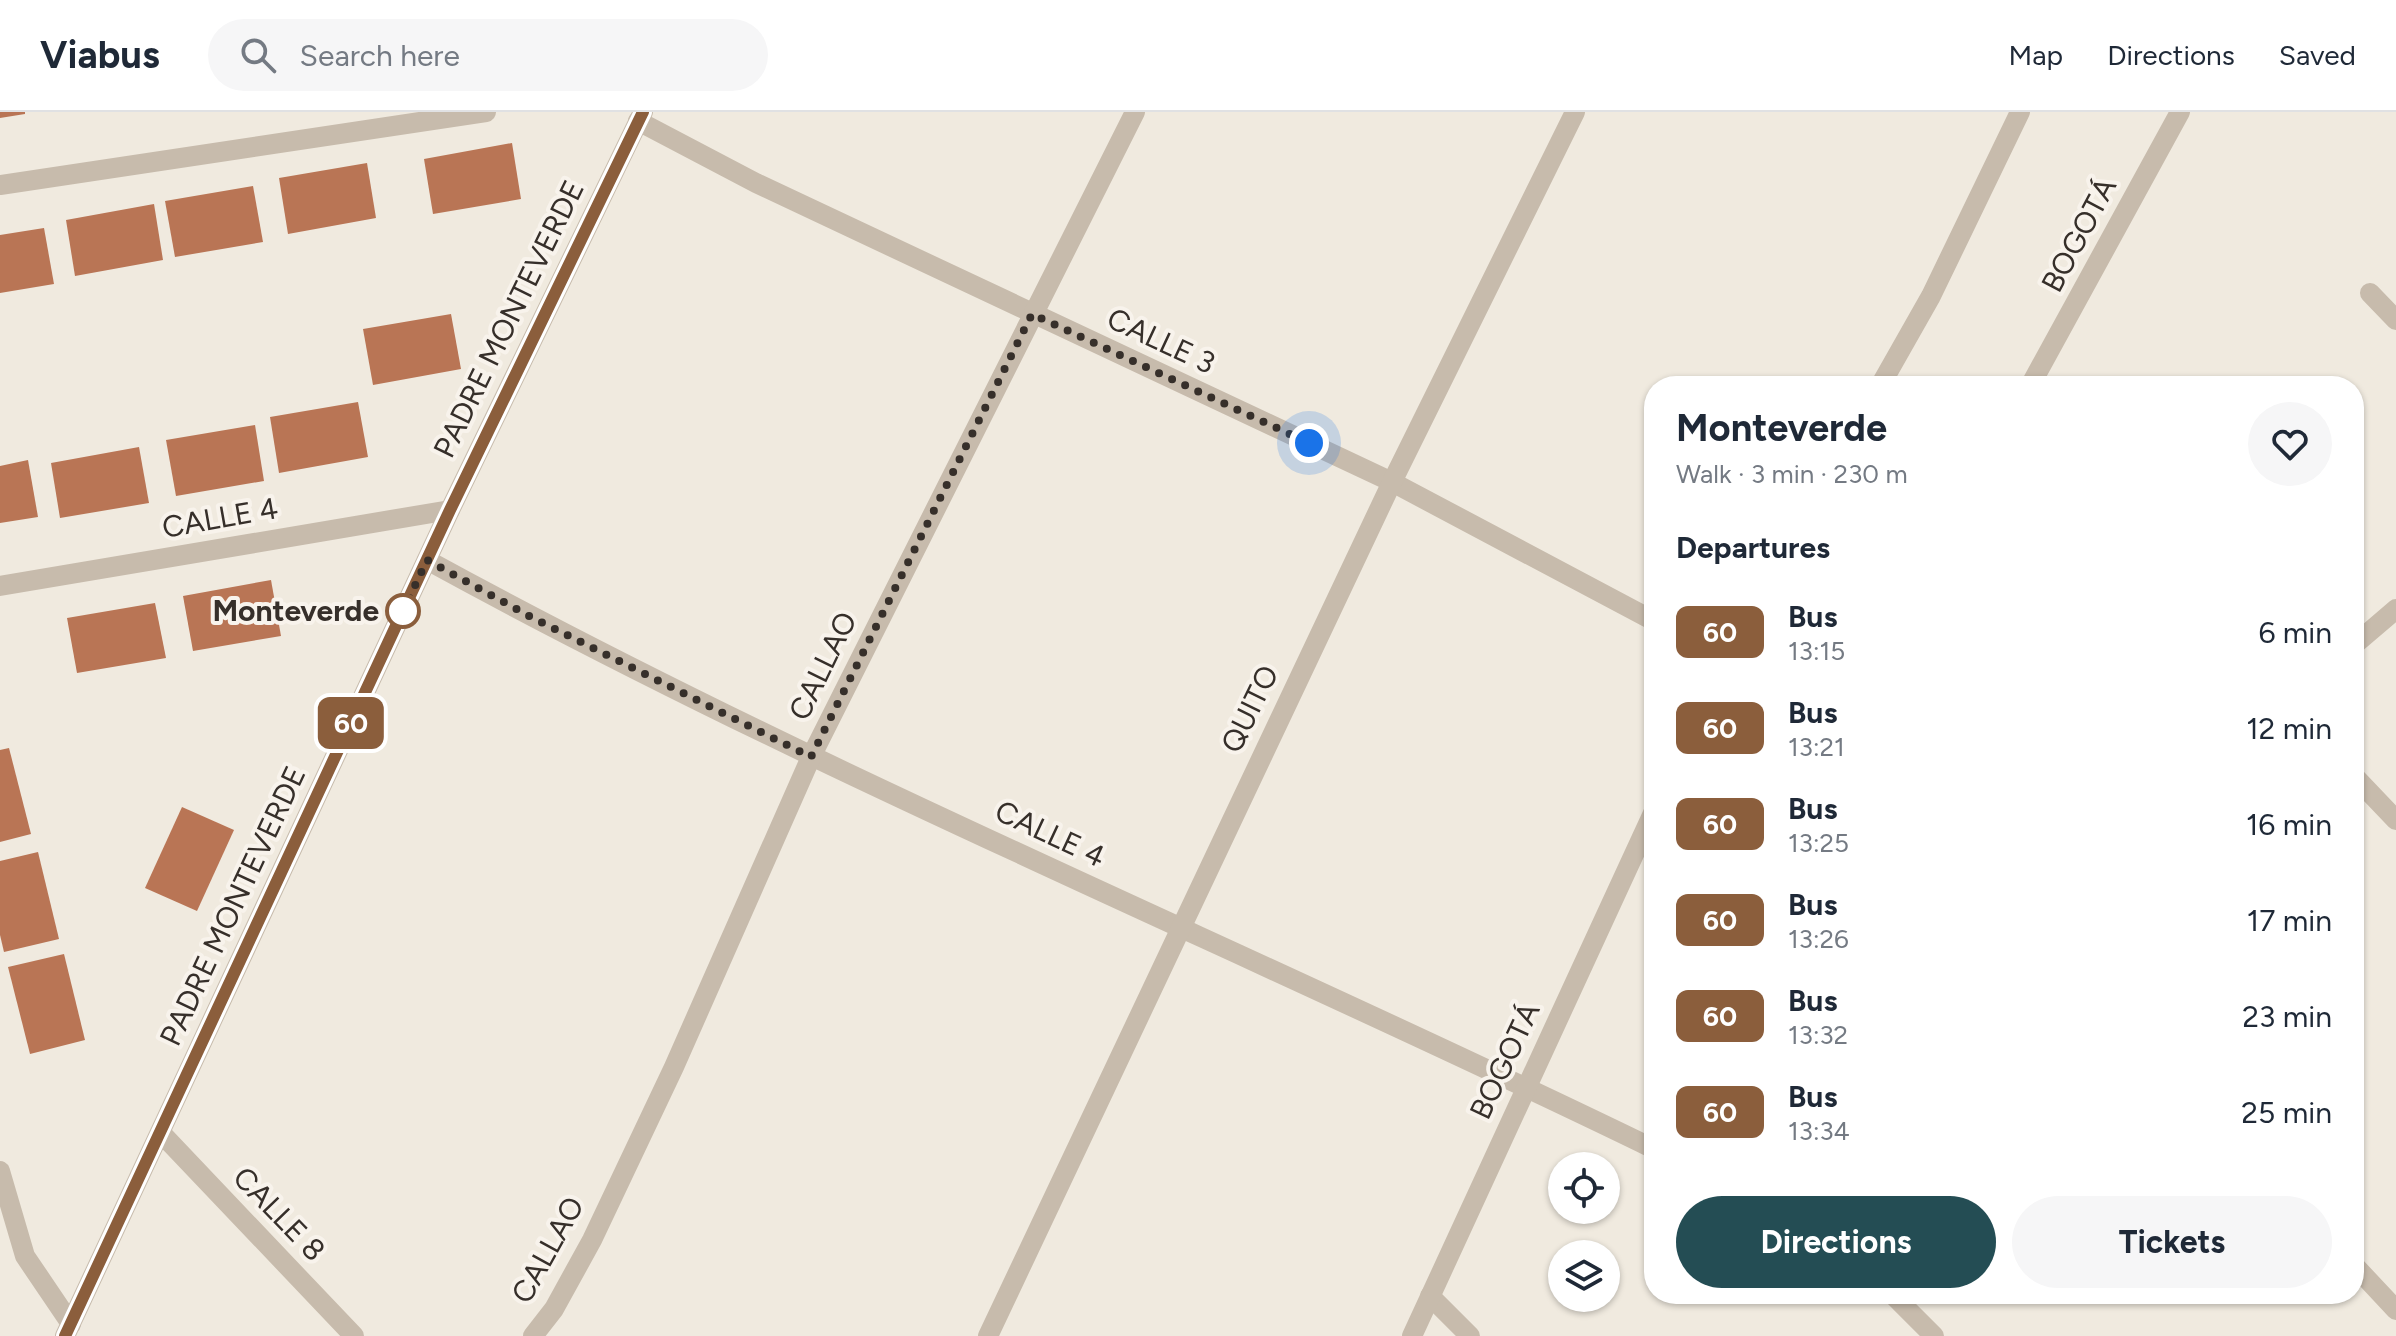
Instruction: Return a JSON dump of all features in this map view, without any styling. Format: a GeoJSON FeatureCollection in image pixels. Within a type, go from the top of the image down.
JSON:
{"type":"FeatureCollection","features":[{"type":"Feature","properties":{"kind":"street"},"geometry":{"type":"LineString","coordinates":[[0,185],[486,112]]}},
{"type":"Feature","properties":{"kind":"street","name":"CALLAO"},"geometry":{"type":"LineString","coordinates":[[533,1336],[554,1309],[592,1240],[674,1067],[811,757],[1135,112]]}},
{"type":"Feature","properties":{"kind":"street","name":"QUITO"},"geometry":{"type":"LineString","coordinates":[[988,1336],[1392,482],[1575,112]]}},
{"type":"Feature","properties":{"kind":"street"},"geometry":{"type":"LineString","coordinates":[[1886,376],[1931,296],[2020,112]]}},
{"type":"Feature","properties":{"kind":"street","name":"BOGOTÁ"},"geometry":{"type":"LineString","coordinates":[[2035,376],[2180,112]]}},
{"type":"Feature","properties":{"kind":"street","name":"CALLE 3"},"geometry":{"type":"LineString","coordinates":[[640,117],[756,183],[1392,482],[1644,616]]}},
{"type":"Feature","properties":{"kind":"street","name":"PADRE MONTEVERDE"},"geometry":{"type":"LineString","coordinates":[[68,1330],[450,510],[640,117]]}},
{"type":"Feature","properties":{"kind":"street"},"geometry":{"type":"LineString","coordinates":[[2370,293],[2396,320]]}},
{"type":"Feature","properties":{"kind":"street","name":"CALLE 4"},"geometry":{"type":"LineString","coordinates":[[0,586],[450,510]]}},
{"type":"Feature","properties":{"kind":"street","name":"CALLE 4"},"geometry":{"type":"LineString","coordinates":[[427,560],[531,617],[811,757],[1526,1086],[1644,1144]]}},
{"type":"Feature","properties":{"kind":"street"},"geometry":{"type":"LineString","coordinates":[[2364,636],[2396,609]]}},
{"type":"Feature","properties":{"kind":"street"},"geometry":{"type":"LineString","coordinates":[[2364,786],[2396,820]]}},
{"type":"Feature","properties":{"kind":"street","name":"BOGOTÁ"},"geometry":{"type":"LineString","coordinates":[[1412,1336],[1644,832]]}},
{"type":"Feature","properties":{"kind":"street","name":"CALLE 8"},"geometry":{"type":"LineString","coordinates":[[161,1133],[354,1336]]}},
{"type":"Feature","properties":{"kind":"street"},"geometry":{"type":"LineString","coordinates":[[0,1171],[25,1256],[68,1330]]}},
{"type":"Feature","properties":{"kind":"street"},"geometry":{"type":"LineString","coordinates":[[2364,1276],[2396,1310]]}},
{"type":"Feature","properties":{"kind":"street"},"geometry":{"type":"LineString","coordinates":[[1430,1296],[1470,1336]]}},
{"type":"Feature","properties":{"kind":"street"},"geometry":{"type":"LineString","coordinates":[[1902,1304],[1934,1336]]}},
{"type":"Feature","properties":{"kind":"building"},"geometry":{"type":"Polygon","coordinates":[[[0,112],[25,112],[25,114],[0,118],[0,112]]]}},
{"type":"Feature","properties":{"kind":"building"},"geometry":{"type":"Polygon","coordinates":[[[512,143],[521,199],[433,214],[424,159],[512,143]]]}},
{"type":"Feature","properties":{"kind":"building"},"geometry":{"type":"Polygon","coordinates":[[[367,163],[376,218],[288,234],[279,178],[367,163]]]}},
{"type":"Feature","properties":{"kind":"building"},"geometry":{"type":"Polygon","coordinates":[[[253,186],[263,242],[175,257],[165,201],[253,186]]]}},
{"type":"Feature","properties":{"kind":"building"},"geometry":{"type":"Polygon","coordinates":[[[154,204],[163,260],[75,276],[66,220],[154,204]]]}},
{"type":"Feature","properties":{"kind":"building"},"geometry":{"type":"Polygon","coordinates":[[[44,228],[54,284],[0,293],[0,235],[44,228]]]}},
{"type":"Feature","properties":{"kind":"building"},"geometry":{"type":"Polygon","coordinates":[[[451,314],[461,369],[373,385],[363,329],[451,314]]]}},
{"type":"Feature","properties":{"kind":"building"},"geometry":{"type":"Polygon","coordinates":[[[358,402],[368,457],[279,473],[270,417],[358,402]]]}},
{"type":"Feature","properties":{"kind":"building"},"geometry":{"type":"Polygon","coordinates":[[[255,425],[264,481],[176,496],[166,440],[255,425]]]}},
{"type":"Feature","properties":{"kind":"building"},"geometry":{"type":"Polygon","coordinates":[[[139,447],[149,503],[60,518],[51,463],[139,447]]]}},
{"type":"Feature","properties":{"kind":"building"},"geometry":{"type":"Polygon","coordinates":[[[28,460],[38,517],[0,523],[0,466],[28,460]]]}},
{"type":"Feature","properties":{"kind":"building"},"geometry":{"type":"Polygon","coordinates":[[[271,580],[281,636],[193,651],[183,596],[271,580]]]}},
{"type":"Feature","properties":{"kind":"building"},"geometry":{"type":"Polygon","coordinates":[[[155,603],[166,658],[77,673],[67,618],[155,603]]]}},
{"type":"Feature","properties":{"kind":"building"},"geometry":{"type":"Polygon","coordinates":[[[9,748],[31,834],[0,842],[0,750],[9,748]]]}},
{"type":"Feature","properties":{"kind":"building"},"geometry":{"type":"Polygon","coordinates":[[[182,807],[234,830],[197,911],[145,888],[182,807]]]}},
{"type":"Feature","properties":{"kind":"building"},"geometry":{"type":"Polygon","coordinates":[[[38,852],[59,939],[4,952],[0,935],[0,861],[38,852]]]}},
{"type":"Feature","properties":{"kind":"building"},"geometry":{"type":"Polygon","coordinates":[[[64,954],[85,1040],[30,1054],[8,967],[64,954]]]}},
{"type":"Feature","properties":{"kind":"bus line","name":"60"},"geometry":{"type":"LineString","coordinates":[[65,1336],[450,510],[643,112]]}},
{"type":"Feature","properties":{"kind":"place","name":"Monteverde"},"geometry":{"type":"Point","coordinates":[403,611]}},
{"type":"Feature","properties":{"kind":"route"},"geometry":{"type":"LineString","coordinates":[[403,611],[427,560],[531,617],[811,757],[1032,314],[1309,443]]}}]}
